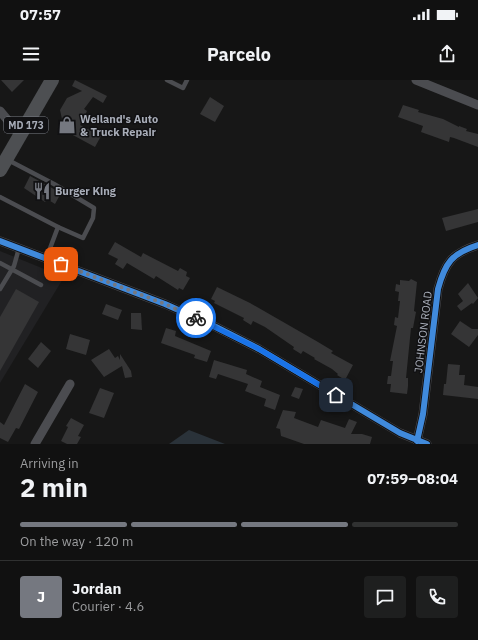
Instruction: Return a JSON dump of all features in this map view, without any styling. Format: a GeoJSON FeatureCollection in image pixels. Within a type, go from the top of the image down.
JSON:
{"type":"FeatureCollection","features":[{"type":"Feature","properties":{"kind":"main road","name":"MD 173"},"geometry":{"type":"LineString","coordinates":[[3,164],[52,80]]}},
{"type":"Feature","properties":{"kind":"street"},"geometry":{"type":"LineString","coordinates":[[416,80],[478,105]]}},
{"type":"Feature","properties":{"kind":"street"},"geometry":{"type":"LineString","coordinates":[[0,112],[20,134]]}},
{"type":"Feature","properties":{"kind":"street"},"geometry":{"type":"LineString","coordinates":[[0,241],[165,304],[212,325],[259,349],[417,441],[427,444]]}},
{"type":"Feature","properties":{"kind":"street","name":"JOHNSON ROAD"},"geometry":{"type":"LineString","coordinates":[[417,441],[423,414],[438,289],[443,273],[450,260],[461,250],[478,245]]}},
{"type":"Feature","properties":{"kind":"street"},"geometry":{"type":"LineString","coordinates":[[35,444],[70,384]]}},
{"type":"Feature","properties":{"kind":"lane"},"geometry":{"type":"LineString","coordinates":[[167,80],[183,88],[187,80]]}},
{"type":"Feature","properties":{"kind":"lane"},"geometry":{"type":"LineString","coordinates":[[0,197],[58,227],[83,238],[93,218],[94,208],[90,204],[3,164]]}},
{"type":"Feature","properties":{"kind":"lane"},"geometry":{"type":"LineString","coordinates":[[46,259],[58,227]]}},
{"type":"Feature","properties":{"kind":"lane"},"geometry":{"type":"LineString","coordinates":[[0,289],[12,269],[19,248]]}},
{"type":"Feature","properties":{"kind":"lane"},"geometry":{"type":"LineString","coordinates":[[0,263],[41,285]]}},
{"type":"Feature","properties":{"kind":"shaded area"},"geometry":{"type":"Polygon","coordinates":[[[0,251],[64,277],[0,383],[0,251]]]}},
{"type":"Feature","properties":{"kind":"shaded area"},"geometry":{"type":"Polygon","coordinates":[[[189,430],[225,444],[169,444],[189,430]]]}},
{"type":"Feature","properties":{"kind":"building"},"geometry":{"type":"Polygon","coordinates":[[[1,80],[24,80],[12,92],[1,80]]]}},
{"type":"Feature","properties":{"kind":"building"},"geometry":{"type":"Polygon","coordinates":[[[75,80],[107,96],[103,103],[93,97],[84,109],[87,111],[80,125],[101,136],[95,147],[58,127],[62,119],[60,110],[67,98],[82,91],[72,86],[75,80]]]}},
{"type":"Feature","properties":{"kind":"building"},"geometry":{"type":"Polygon","coordinates":[[[210,97],[224,106],[215,122],[200,114],[210,97]]]}},
{"type":"Feature","properties":{"kind":"building"},"geometry":{"type":"Polygon","coordinates":[[[403,105],[419,110],[418,112],[443,119],[459,127],[467,129],[466,131],[478,134],[478,147],[454,138],[450,137],[449,142],[421,132],[423,126],[398,117],[403,105]]]}},
{"type":"Feature","properties":{"kind":"building","name":"Burger King"},"geometry":{"type":"Polygon","coordinates":[[[30,176],[61,193],[55,204],[47,199],[45,202],[24,188],[30,176]]]}},
{"type":"Feature","properties":{"kind":"building"},"geometry":{"type":"Polygon","coordinates":[[[478,209],[478,222],[446,231],[442,218],[478,209]]]}},
{"type":"Feature","properties":{"kind":"building"},"geometry":{"type":"Polygon","coordinates":[[[115,242],[141,257],[143,253],[178,271],[180,268],[187,272],[186,276],[190,278],[183,290],[179,288],[178,290],[156,276],[154,279],[127,263],[123,269],[115,264],[118,259],[108,254],[115,242]]]}},
{"type":"Feature","properties":{"kind":"building"},"geometry":{"type":"Polygon","coordinates":[[[411,279],[417,282],[414,311],[416,312],[413,328],[411,328],[406,378],[408,378],[407,394],[390,392],[391,384],[387,384],[388,376],[391,376],[393,361],[390,361],[397,326],[394,325],[395,317],[398,318],[400,301],[398,301],[399,292],[395,291],[396,284],[400,285],[400,280],[409,281],[411,279]]]}},
{"type":"Feature","properties":{"kind":"building"},"geometry":{"type":"Polygon","coordinates":[[[468,283],[478,298],[473,304],[472,303],[461,311],[457,306],[463,301],[458,294],[468,283]]]}},
{"type":"Feature","properties":{"kind":"building"},"geometry":{"type":"Polygon","coordinates":[[[217,287],[250,303],[318,342],[333,351],[331,353],[353,365],[345,380],[337,375],[338,374],[332,369],[314,359],[315,358],[303,351],[301,354],[293,349],[294,347],[265,327],[253,321],[251,325],[243,320],[244,318],[214,303],[215,301],[211,299],[217,287]]]}},
{"type":"Feature","properties":{"kind":"building"},"geometry":{"type":"Polygon","coordinates":[[[16,289],[39,302],[0,371],[0,317],[16,289]]]}},
{"type":"Feature","properties":{"kind":"building"},"geometry":{"type":"Polygon","coordinates":[[[106,304],[122,310],[118,320],[102,314],[106,304]]]}},
{"type":"Feature","properties":{"kind":"building"},"geometry":{"type":"Polygon","coordinates":[[[131,313],[141,313],[142,330],[131,329],[131,313]]]}},
{"type":"Feature","properties":{"kind":"building"},"geometry":{"type":"Polygon","coordinates":[[[460,321],[472,329],[478,329],[478,335],[469,347],[451,334],[460,321]]]}},
{"type":"Feature","properties":{"kind":"building"},"geometry":{"type":"Polygon","coordinates":[[[166,328],[176,331],[175,336],[211,351],[207,362],[194,358],[195,355],[161,343],[166,328]]]}},
{"type":"Feature","properties":{"kind":"building"},"geometry":{"type":"Polygon","coordinates":[[[70,334],[90,340],[86,355],[66,349],[70,334]]]}},
{"type":"Feature","properties":{"kind":"building"},"geometry":{"type":"Polygon","coordinates":[[[41,342],[51,351],[38,368],[28,359],[41,342]]]}},
{"type":"Feature","properties":{"kind":"building"},"geometry":{"type":"Polygon","coordinates":[[[109,349],[115,358],[118,356],[120,360],[120,354],[131,371],[132,377],[125,378],[122,366],[104,377],[91,360],[109,349]]]}},
{"type":"Feature","properties":{"kind":"building"},"geometry":{"type":"Polygon","coordinates":[[[214,360],[247,370],[246,374],[262,381],[260,387],[280,395],[275,410],[264,406],[266,399],[245,391],[248,384],[218,374],[216,379],[209,377],[214,360]]]}},
{"type":"Feature","properties":{"kind":"building"},"geometry":{"type":"Polygon","coordinates":[[[448,364],[460,365],[459,375],[465,375],[464,385],[478,387],[478,399],[443,395],[444,384],[446,384],[448,364]]]}},
{"type":"Feature","properties":{"kind":"building"},"geometry":{"type":"Polygon","coordinates":[[[25,384],[38,392],[19,429],[16,428],[8,442],[0,438],[0,422],[4,425],[25,384]]]}},
{"type":"Feature","properties":{"kind":"building"},"geometry":{"type":"Polygon","coordinates":[[[295,387],[303,389],[299,399],[291,396],[295,387]]]}},
{"type":"Feature","properties":{"kind":"building"},"geometry":{"type":"Polygon","coordinates":[[[100,388],[114,393],[104,418],[89,413],[100,388]]]}},
{"type":"Feature","properties":{"kind":"building"},"geometry":{"type":"Polygon","coordinates":[[[283,410],[296,412],[294,418],[318,427],[321,420],[345,428],[349,419],[357,422],[351,434],[362,434],[372,437],[370,444],[304,444],[281,436],[280,429],[276,428],[283,410]]]}},
{"type":"Feature","properties":{"kind":"building"},"geometry":{"type":"Polygon","coordinates":[[[71,418],[84,425],[78,436],[81,437],[77,444],[67,444],[61,441],[68,427],[66,426],[71,418]]]}},
{"type":"Feature","properties":{"kind":"cycle path"},"geometry":{"type":"LineString","coordinates":[[0,241],[165,304],[212,325],[259,349],[400,433],[427,444]]}},
{"type":"Feature","properties":{"kind":"cycle path"},"geometry":{"type":"LineString","coordinates":[[417,441],[423,414],[438,289],[444,272],[451,260],[469,248],[478,245]]}},
{"type":"Feature","properties":{"kind":"way so far"},"geometry":{"type":"LineString","coordinates":[[61,264],[165,304],[196,318]]}},
{"type":"Feature","properties":{"kind":"place","name":"Weiland's Auto & Truck Repair"},"geometry":{"type":"Point","coordinates":[67,125]}},
{"type":"Feature","properties":{"kind":"place","name":"Burger King"},"geometry":{"type":"Point","coordinates":[42,191]}},
{"type":"Feature","properties":{"kind":"route"},"geometry":{"type":"LineString","coordinates":[[196,318],[259,349],[336,395]]}}]}
